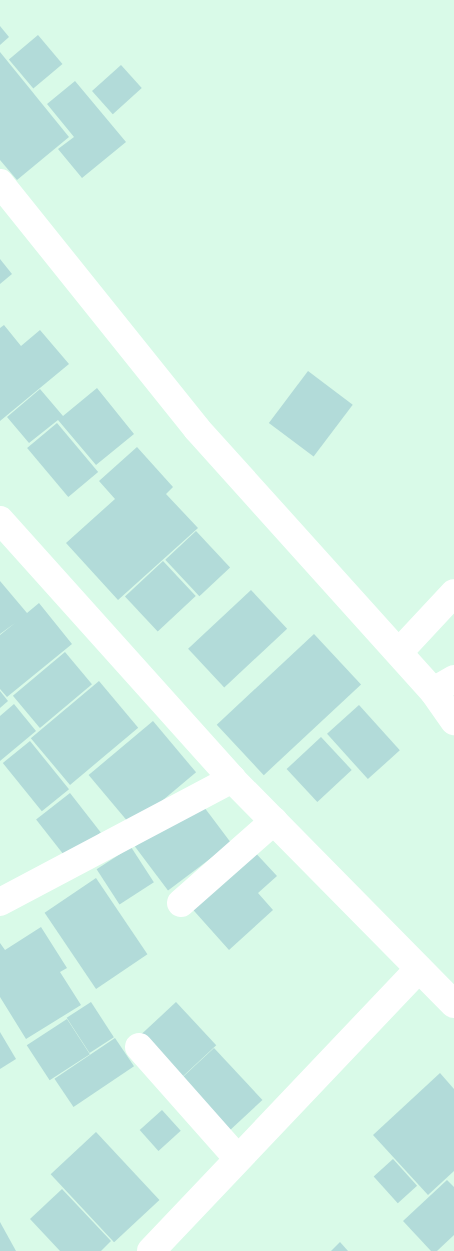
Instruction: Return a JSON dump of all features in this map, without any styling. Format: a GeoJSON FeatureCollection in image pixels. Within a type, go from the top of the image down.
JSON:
{"type":"FeatureCollection","features":[{"type":"Feature","properties":{"kind":"street"},"geometry":{"type":"LineString","coordinates":[[0,183],[197,429],[400,651],[443,685],[454,720]]}},
{"type":"Feature","properties":{"kind":"street"},"geometry":{"type":"LineString","coordinates":[[0,520],[232,779],[454,1004]]}},
{"type":"Feature","properties":{"kind":"street"},"geometry":{"type":"LineString","coordinates":[[400,651],[454,593]]}},
{"type":"Feature","properties":{"kind":"street"},"geometry":{"type":"LineString","coordinates":[[0,902],[232,779]]}},
{"type":"Feature","properties":{"kind":"street"},"geometry":{"type":"LineString","coordinates":[[181,903],[274,821]]}},
{"type":"Feature","properties":{"kind":"street"},"geometry":{"type":"LineString","coordinates":[[151,1251],[419,969]]}},
{"type":"Feature","properties":{"kind":"street"},"geometry":{"type":"LineString","coordinates":[[140,1046],[238,1159]]}},
{"type":"Feature","properties":{"kind":"building"},"geometry":{"type":"Polygon","coordinates":[[[0,26],[9,37],[0,45],[0,26]]]}},
{"type":"Feature","properties":{"kind":"building"},"geometry":{"type":"Polygon","coordinates":[[[38,35],[62,64],[33,89],[9,59],[38,35]]]}},
{"type":"Feature","properties":{"kind":"building"},"geometry":{"type":"Polygon","coordinates":[[[0,52],[69,137],[17,180],[0,160],[0,52]]]}},
{"type":"Feature","properties":{"kind":"building"},"geometry":{"type":"Polygon","coordinates":[[[121,65],[142,88],[113,114],[92,91],[121,65]]]}},
{"type":"Feature","properties":{"kind":"building"},"geometry":{"type":"Polygon","coordinates":[[[75,81],[126,142],[82,178],[58,149],[74,137],[47,104],[75,81]]]}},
{"type":"Feature","properties":{"kind":"building"},"geometry":{"type":"Polygon","coordinates":[[[0,259],[12,274],[0,284],[0,259]]]}},
{"type":"Feature","properties":{"kind":"building"},"geometry":{"type":"Polygon","coordinates":[[[4,325],[21,346],[40,330],[69,364],[0,421],[0,328],[4,325]]]}},
{"type":"Feature","properties":{"kind":"building"},"geometry":{"type":"Polygon","coordinates":[[[308,371],[353,405],[314,457],[269,423],[308,371]]]}},
{"type":"Feature","properties":{"kind":"building"},"geometry":{"type":"Polygon","coordinates":[[[97,388],[134,434],[96,465],[58,420],[29,443],[7,417],[40,389],[63,416],[97,388]]]}},
{"type":"Feature","properties":{"kind":"building"},"geometry":{"type":"Polygon","coordinates":[[[57,423],[98,472],[68,497],[27,448],[57,423]]]}},
{"type":"Feature","properties":{"kind":"building"},"geometry":{"type":"Polygon","coordinates":[[[137,447],[173,487],[166,494],[198,528],[118,600],[66,543],[115,499],[99,481],[137,447]]]}},
{"type":"Feature","properties":{"kind":"building"},"geometry":{"type":"Polygon","coordinates":[[[196,531],[230,568],[199,596],[165,560],[196,531]]]}},
{"type":"Feature","properties":{"kind":"building"},"geometry":{"type":"Polygon","coordinates":[[[163,561],[196,596],[158,632],[125,596],[163,561]]]}},
{"type":"Feature","properties":{"kind":"building"},"geometry":{"type":"Polygon","coordinates":[[[0,581],[27,613],[39,603],[72,644],[7,697],[0,689],[0,635],[15,623],[0,634],[0,581]]]}},
{"type":"Feature","properties":{"kind":"building"},"geometry":{"type":"Polygon","coordinates":[[[251,590],[287,629],[224,687],[188,649],[251,590]]]}},
{"type":"Feature","properties":{"kind":"building"},"geometry":{"type":"Polygon","coordinates":[[[314,634],[361,684],[264,775],[217,725],[314,634]]]}},
{"type":"Feature","properties":{"kind":"building"},"geometry":{"type":"Polygon","coordinates":[[[65,652],[92,684],[40,728],[13,696],[65,652]]]}},
{"type":"Feature","properties":{"kind":"building"},"geometry":{"type":"Polygon","coordinates":[[[99,681],[138,728],[70,785],[31,738],[99,681]]]}},
{"type":"Feature","properties":{"kind":"building"},"geometry":{"type":"Polygon","coordinates":[[[0,691],[8,701],[0,708],[0,691]]]}},
{"type":"Feature","properties":{"kind":"building"},"geometry":{"type":"Polygon","coordinates":[[[14,704],[36,731],[0,761],[0,716],[14,704]]]}},
{"type":"Feature","properties":{"kind":"building"},"geometry":{"type":"Polygon","coordinates":[[[359,705],[400,750],[368,779],[327,734],[359,705]]]}},
{"type":"Feature","properties":{"kind":"building"},"geometry":{"type":"Polygon","coordinates":[[[153,721],[196,772],[132,826],[89,775],[153,721]]]}},
{"type":"Feature","properties":{"kind":"building"},"geometry":{"type":"Polygon","coordinates":[[[321,737],[352,770],[317,802],[287,769],[321,737]]]}},
{"type":"Feature","properties":{"kind":"building"},"geometry":{"type":"Polygon","coordinates":[[[30,741],[69,789],[42,811],[3,763],[30,741]]]}},
{"type":"Feature","properties":{"kind":"building"},"geometry":{"type":"Polygon","coordinates":[[[70,793],[101,832],[67,859],[36,819],[70,793]]]}},
{"type":"Feature","properties":{"kind":"building"},"geometry":{"type":"Polygon","coordinates":[[[198,799],[231,843],[168,890],[135,847],[198,799]]]}},
{"type":"Feature","properties":{"kind":"building"},"geometry":{"type":"Polygon","coordinates":[[[131,847],[154,882],[119,905],[97,869],[131,847]]]}},
{"type":"Feature","properties":{"kind":"building"},"geometry":{"type":"Polygon","coordinates":[[[250,847],[277,876],[258,893],[273,910],[229,950],[187,903],[250,847]]]}},
{"type":"Feature","properties":{"kind":"building"},"geometry":{"type":"Polygon","coordinates":[[[96,878],[147,954],[96,989],[45,913],[96,878]]]}},
{"type":"Feature","properties":{"kind":"building"},"geometry":{"type":"Polygon","coordinates":[[[41,927],[67,968],[60,972],[81,1005],[26,1039],[0,997],[0,943],[5,950],[41,927]]]}},
{"type":"Feature","properties":{"kind":"building"},"geometry":{"type":"Polygon","coordinates":[[[91,1002],[114,1037],[90,1053],[67,1018],[91,1002]]]}},
{"type":"Feature","properties":{"kind":"building"},"geometry":{"type":"Polygon","coordinates":[[[176,1002],[216,1045],[182,1077],[142,1034],[176,1002]]]}},
{"type":"Feature","properties":{"kind":"building"},"geometry":{"type":"Polygon","coordinates":[[[67,1019],[90,1054],[50,1080],[27,1045],[67,1019]]]}},
{"type":"Feature","properties":{"kind":"building"},"geometry":{"type":"Polygon","coordinates":[[[0,1032],[16,1059],[0,1069],[0,1032]]]}},
{"type":"Feature","properties":{"kind":"building"},"geometry":{"type":"Polygon","coordinates":[[[115,1038],[134,1066],[73,1107],[54,1079],[115,1038]]]}},
{"type":"Feature","properties":{"kind":"building"},"geometry":{"type":"Polygon","coordinates":[[[214,1048],[262,1100],[226,1134],[177,1082],[214,1048]]]}},
{"type":"Feature","properties":{"kind":"building"},"geometry":{"type":"Polygon","coordinates":[[[440,1073],[454,1089],[454,1171],[428,1195],[373,1135],[440,1073]]]}},
{"type":"Feature","properties":{"kind":"building"},"geometry":{"type":"Polygon","coordinates":[[[162,1110],[181,1131],[158,1151],[140,1130],[162,1110]]]}},
{"type":"Feature","properties":{"kind":"building"},"geometry":{"type":"Polygon","coordinates":[[[96,1132],[159,1200],[114,1242],[51,1174],[96,1132]]]}},
{"type":"Feature","properties":{"kind":"building"},"geometry":{"type":"Polygon","coordinates":[[[393,1159],[417,1186],[398,1203],[374,1176],[393,1159]]]}},
{"type":"Feature","properties":{"kind":"building"},"geometry":{"type":"Polygon","coordinates":[[[447,1180],[454,1187],[454,1235],[437,1251],[431,1251],[403,1221],[447,1180]]]}},
{"type":"Feature","properties":{"kind":"building"},"geometry":{"type":"Polygon","coordinates":[[[62,1189],[111,1241],[101,1251],[60,1251],[30,1219],[62,1189]]]}},
{"type":"Feature","properties":{"kind":"building"},"geometry":{"type":"Polygon","coordinates":[[[0,1222],[16,1251],[0,1251],[0,1222]]]}},
{"type":"Feature","properties":{"kind":"building"},"geometry":{"type":"Polygon","coordinates":[[[340,1242],[348,1251],[331,1251],[340,1242]]]}}]}
